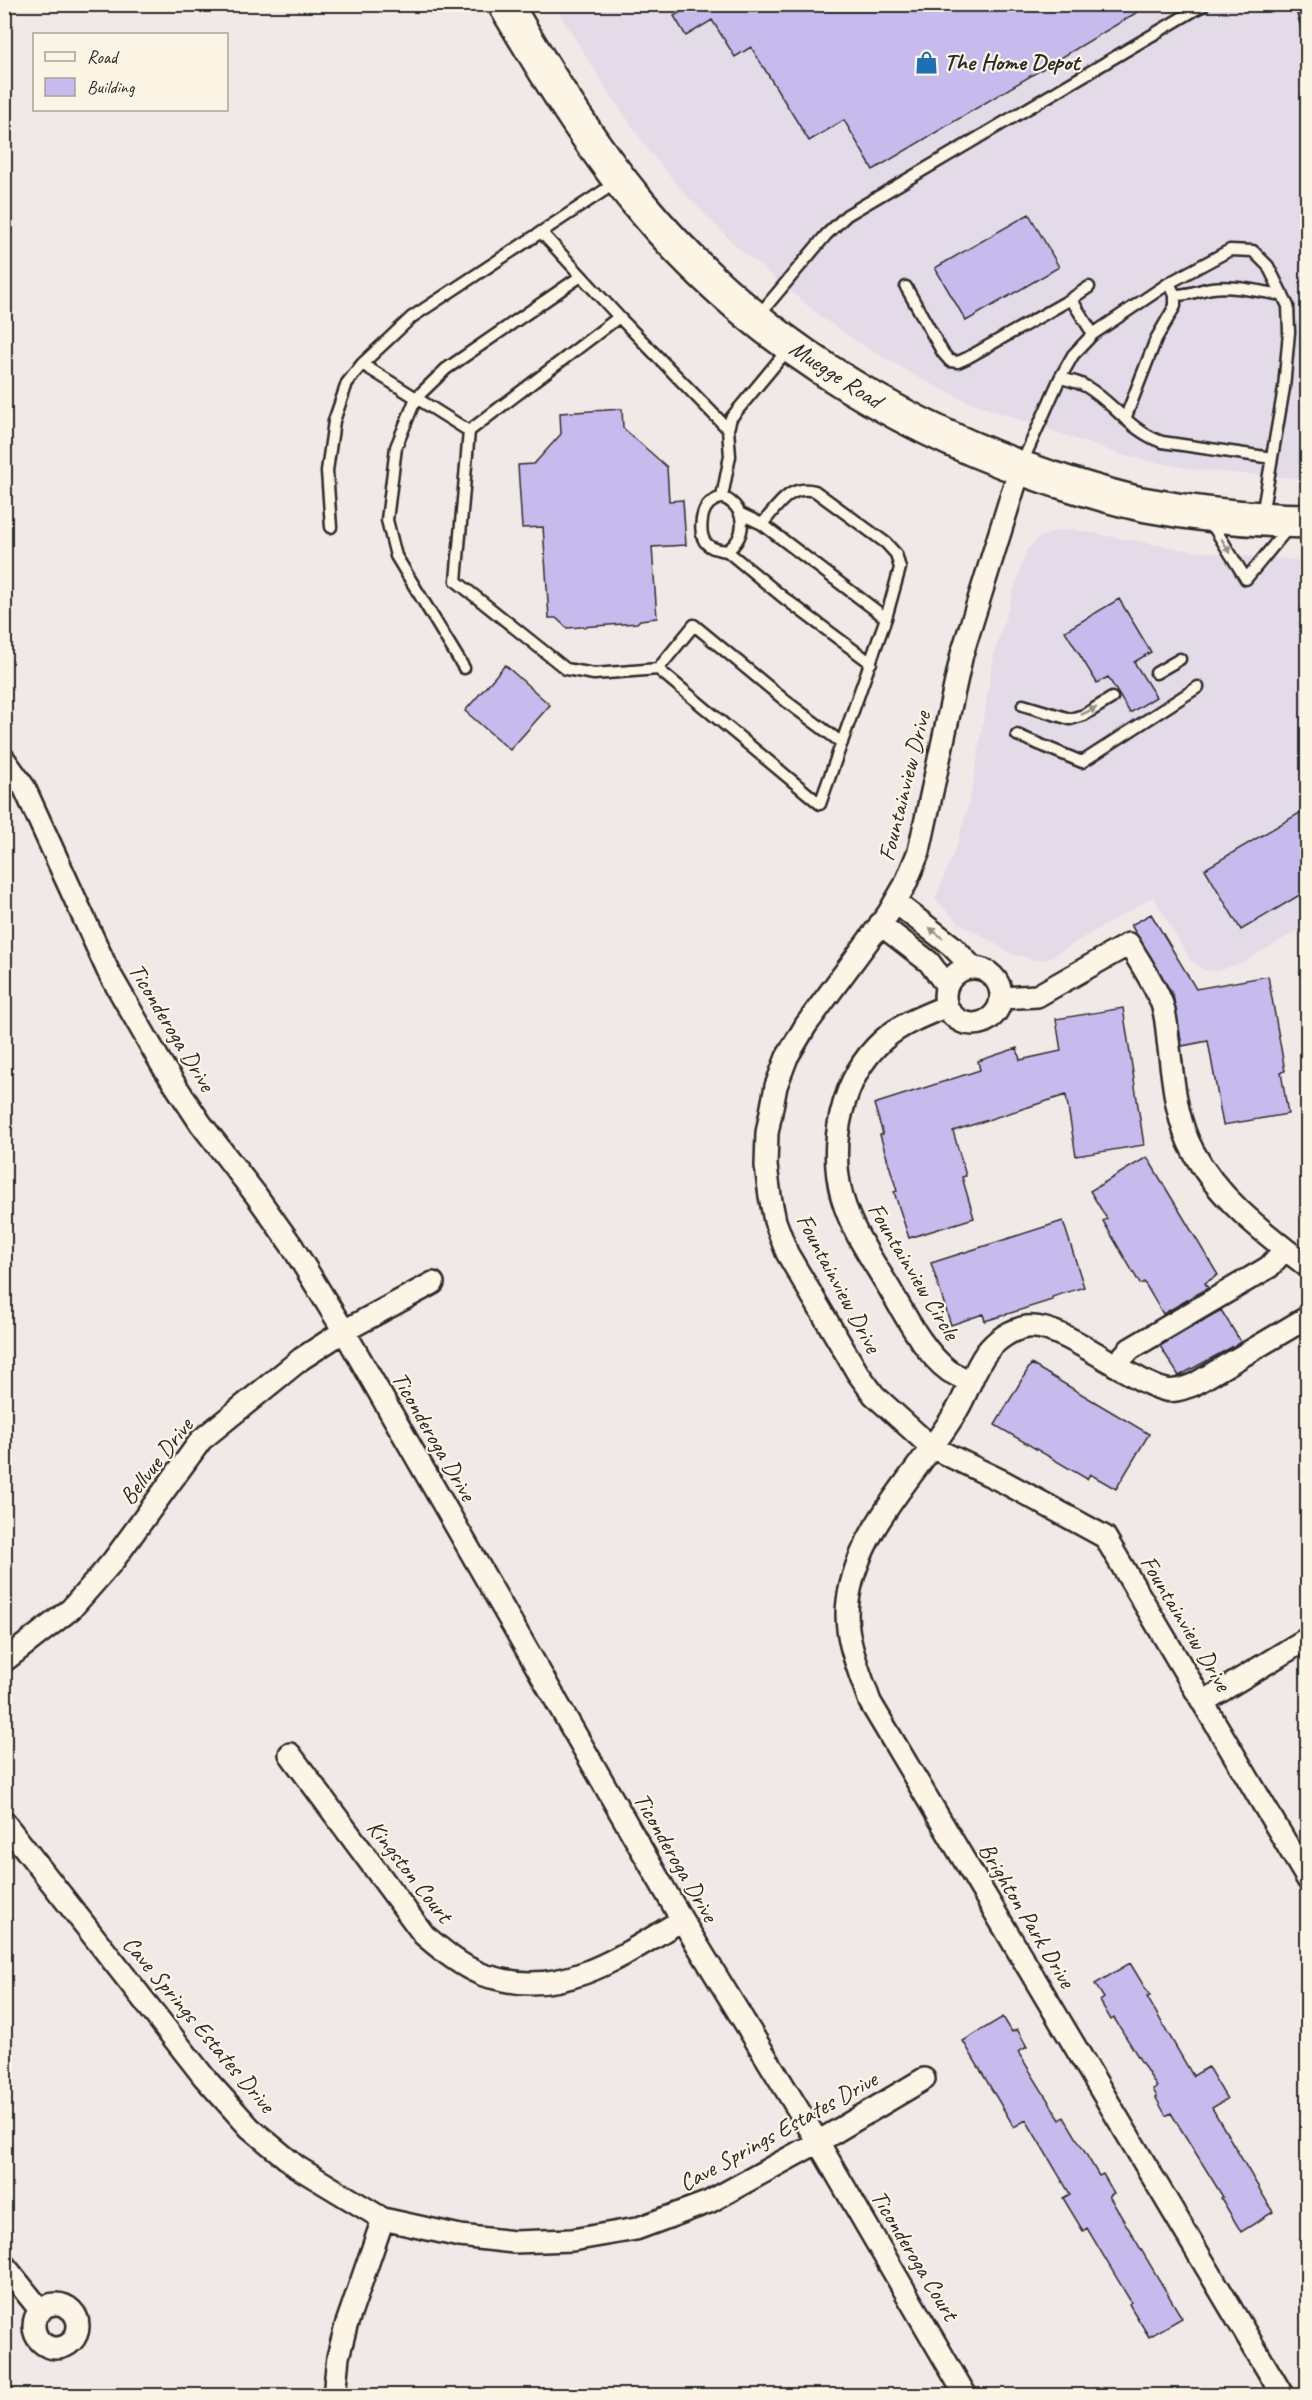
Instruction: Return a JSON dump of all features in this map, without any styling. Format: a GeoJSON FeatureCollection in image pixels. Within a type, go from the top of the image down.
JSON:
{"type":"FeatureCollection","features":[{"type":"Feature","properties":{"kind":"main road","name":"Muegge Road"},"geometry":{"type":"LineString","coordinates":[[505,4],[572,112],[620,180],[672,242],[756,319],[875,402],[967,447],[1020,468],[1145,505],[1205,514],[1301,521]]}},
{"type":"Feature","properties":{"kind":"street","name":"Fountainview Drive"},"geometry":{"type":"LineString","coordinates":[[1020,468],[962,654],[919,851],[895,902],[806,1025],[787,1057],[770,1111],[767,1132],[766,1166],[775,1221],[787,1253],[857,1372],[874,1395],[931,1447],[1004,1482],[1105,1537],[1308,1880]]}},
{"type":"Feature","properties":{"kind":"street","name":"Ticonderoga Drive"},"geometry":{"type":"LineString","coordinates":[[4,759],[24,787],[108,971],[162,1065],[201,1124],[292,1246],[344,1331],[682,1920],[818,2142]]}},
{"type":"Feature","properties":{"kind":"street"},"geometry":{"type":"LineString","coordinates":[[880,924],[929,962],[960,1020],[974,1023],[992,1016],[1001,998],[999,985],[991,974],[973,968],[952,946],[895,902]]}},
{"type":"Feature","properties":{"kind":"street"},"geometry":{"type":"LineString","coordinates":[[1001,998],[1037,996],[1129,944],[1162,1005],[1176,1097],[1182,1124],[1192,1149],[1204,1170],[1223,1192],[1308,1267]]}},
{"type":"Feature","properties":{"kind":"street","name":"Fountainview Circle"},"geometry":{"type":"LineString","coordinates":[[970,1382],[938,1361],[908,1319],[867,1251],[842,1197],[836,1158],[837,1132],[843,1105],[852,1082],[867,1060],[882,1041],[947,996],[960,971],[973,968]]}},
{"type":"Feature","properties":{"kind":"street"},"geometry":{"type":"LineString","coordinates":[[1115,1365],[1130,1349],[1269,1267],[1285,1249]]}},
{"type":"Feature","properties":{"kind":"street","name":"Bellvue Drive"},"geometry":{"type":"LineString","coordinates":[[4,1661],[71,1609],[113,1561],[201,1440],[301,1359],[344,1331],[433,1283]]}},
{"type":"Feature","properties":{"kind":"street","name":"Fountainview Circle"},"geometry":{"type":"LineString","coordinates":[[931,1447],[958,1409],[986,1353],[998,1341],[1027,1326],[1046,1329],[1167,1390],[1180,1390],[1193,1385],[1308,1317]]}},
{"type":"Feature","properties":{"kind":"street","name":"Brighton Park Drive"},"geometry":{"type":"LineString","coordinates":[[931,1447],[883,1516],[858,1558],[850,1591],[848,1602],[850,1641],[870,1702],[1283,2396]]}},
{"type":"Feature","properties":{"kind":"street"},"geometry":{"type":"LineString","coordinates":[[1203,1702],[1308,1638]]}},
{"type":"Feature","properties":{"kind":"street","name":"Kingston Court"},"geometry":{"type":"LineString","coordinates":[[290,1754],[424,1935],[451,1958],[482,1975],[531,1984],[555,1982],[581,1975],[606,1964],[682,1920]]}},
{"type":"Feature","properties":{"kind":"street","name":"Cave Springs Estates Drive"},"geometry":{"type":"LineString","coordinates":[[4,1822],[204,2077],[250,2128],[297,2167],[383,2219],[487,2240],[543,2242],[602,2236],[636,2229],[709,2202],[818,2142],[924,2079]]}},
{"type":"Feature","properties":{"kind":"street","name":"Ticonderoga Court"},"geometry":{"type":"LineString","coordinates":[[818,2142],[966,2396]]}},
{"type":"Feature","properties":{"kind":"street"},"geometry":{"type":"LineString","coordinates":[[334,2396],[338,2357],[346,2326],[383,2219]]}},
{"type":"Feature","properties":{"kind":"street"},"geometry":{"type":"LineString","coordinates":[[4,2265],[41,2311]]}},
{"type":"Feature","properties":{"kind":"lane"},"geometry":{"type":"LineString","coordinates":[[756,319],[826,236],[847,215],[1205,4]]}},
{"type":"Feature","properties":{"kind":"lane"},"geometry":{"type":"LineString","coordinates":[[1301,4],[1308,28]]}},
{"type":"Feature","properties":{"kind":"lane"},"geometry":{"type":"LineString","coordinates":[[331,527],[327,471],[334,421],[347,383],[362,364],[412,318],[620,180]]}},
{"type":"Feature","properties":{"kind":"lane"},"geometry":{"type":"LineString","coordinates":[[541,232],[619,317],[728,429]]}},
{"type":"Feature","properties":{"kind":"lane"},"geometry":{"type":"LineString","coordinates":[[1020,468],[1060,378],[1073,355],[1093,334],[1169,283],[1230,250],[1253,251],[1269,266],[1288,306],[1289,332],[1284,388],[1261,519]]}},
{"type":"Feature","properties":{"kind":"lane"},"geometry":{"type":"LineString","coordinates":[[464,668],[396,556],[387,520],[396,447],[416,398],[446,369],[581,276]]}},
{"type":"Feature","properties":{"kind":"lane"},"geometry":{"type":"LineString","coordinates":[[1125,419],[1156,339],[1175,306],[1175,295],[1169,283]]}},
{"type":"Feature","properties":{"kind":"lane"},"geometry":{"type":"LineString","coordinates":[[906,287],[946,358],[958,362],[1089,287]]}},
{"type":"Feature","properties":{"kind":"lane"},"geometry":{"type":"LineString","coordinates":[[1175,295],[1191,295],[1210,288],[1228,288],[1283,295]]}},
{"type":"Feature","properties":{"kind":"lane"},"geometry":{"type":"LineString","coordinates":[[1071,299],[1093,334]]}},
{"type":"Feature","properties":{"kind":"lane"},"geometry":{"type":"LineString","coordinates":[[619,317],[469,431],[456,581],[566,669],[594,674],[658,669],[820,804],[871,663],[900,568],[896,554],[886,543],[815,491],[804,488],[794,490],[762,524]]}},
{"type":"Feature","properties":{"kind":"lane"},"geometry":{"type":"LineString","coordinates":[[722,498],[730,456],[728,429],[731,418],[791,345]]}},
{"type":"Feature","properties":{"kind":"lane"},"geometry":{"type":"LineString","coordinates":[[362,364],[469,431]]}},
{"type":"Feature","properties":{"kind":"lane"},"geometry":{"type":"LineString","coordinates":[[1060,378],[1088,387],[1138,431],[1162,442],[1272,458]]}},
{"type":"Feature","properties":{"kind":"lane"},"geometry":{"type":"LineString","coordinates":[[871,663],[784,598],[727,551],[716,550],[707,545],[702,534],[702,516],[707,506],[722,498],[733,502],[741,514],[762,524],[886,618]]}},
{"type":"Feature","properties":{"kind":"lane"},"geometry":{"type":"LineString","coordinates":[[727,551],[738,543],[741,514]]}},
{"type":"Feature","properties":{"kind":"lane"},"geometry":{"type":"LineString","coordinates":[[1205,514],[1246,579],[1301,521]]}},
{"type":"Feature","properties":{"kind":"lane"},"geometry":{"type":"LineString","coordinates":[[658,669],[694,625],[787,702],[842,743]]}},
{"type":"Feature","properties":{"kind":"lane"},"geometry":{"type":"LineString","coordinates":[[1156,673],[1180,659]]}},
{"type":"Feature","properties":{"kind":"lane"},"geometry":{"type":"LineString","coordinates":[[1017,735],[1082,762],[1198,687]]}},
{"type":"Feature","properties":{"kind":"lane"},"geometry":{"type":"LineString","coordinates":[[1023,705],[1070,718],[1084,715],[1112,698]]}},
{"type":"Feature","properties":{"kind":"shaded area"},"geometry":{"type":"Polygon","coordinates":[[[554,5],[1307,5],[1307,479],[1195,470],[1125,456],[969,402],[919,378],[853,339],[820,316],[735,245],[685,194],[649,151],[607,90],[554,5]]]}},
{"type":"Feature","properties":{"kind":"shaded area"},"geometry":{"type":"Polygon","coordinates":[[[1070,529],[1191,551],[1307,561],[1307,925],[1244,962],[1218,971],[1204,970],[1191,961],[1153,897],[1047,959],[1035,960],[1014,955],[958,922],[935,899],[957,845],[972,790],[994,654],[1026,551],[1037,539],[1052,532],[1070,529]]]}},
{"type":"Feature","properties":{"kind":"building","name":"The Home Depot"},"geometry":{"type":"Polygon","coordinates":[[[693,4],[1151,4],[873,170],[844,120],[809,141],[751,47],[735,57],[712,20],[686,36],[674,16],[693,4]]]}},
{"type":"Feature","properties":{"kind":"building"},"geometry":{"type":"Polygon","coordinates":[[[1029,214],[1059,267],[966,321],[935,268],[1029,214]]]}},
{"type":"Feature","properties":{"kind":"building"},"geometry":{"type":"Polygon","coordinates":[[[622,409],[623,428],[667,467],[669,501],[683,500],[686,545],[652,547],[657,618],[640,620],[637,623],[567,628],[556,618],[549,618],[543,527],[522,528],[518,465],[534,464],[561,434],[560,413],[622,409]]]}},
{"type":"Feature","properties":{"kind":"building"},"geometry":{"type":"Polygon","coordinates":[[[1119,599],[1151,652],[1134,662],[1156,697],[1130,713],[1108,677],[1097,683],[1065,631],[1119,599]]]}},
{"type":"Feature","properties":{"kind":"building"},"geometry":{"type":"Polygon","coordinates":[[[505,665],[550,705],[510,750],[465,711],[505,665]]]}},
{"type":"Feature","properties":{"kind":"building"},"geometry":{"type":"Polygon","coordinates":[[[1308,808],[1308,890],[1241,930],[1205,869],[1308,808]]]}},
{"type":"Feature","properties":{"kind":"building"},"geometry":{"type":"Polygon","coordinates":[[[1151,914],[1196,989],[1268,976],[1285,1071],[1281,1072],[1288,1114],[1223,1125],[1208,1041],[1182,1046],[1173,995],[1131,925],[1151,914]]]}},
{"type":"Feature","properties":{"kind":"building"},"geometry":{"type":"Polygon","coordinates":[[[1123,1008],[1144,1145],[1076,1156],[1066,1095],[953,1131],[966,1176],[962,1177],[974,1218],[909,1238],[894,1192],[897,1191],[880,1135],[883,1134],[874,1104],[980,1070],[978,1061],[1017,1048],[1020,1060],[1061,1051],[1056,1019],[1123,1008]]]}},
{"type":"Feature","properties":{"kind":"building"},"geometry":{"type":"Polygon","coordinates":[[[1147,1157],[1218,1275],[1205,1283],[1208,1288],[1163,1314],[1144,1282],[1140,1284],[1103,1221],[1107,1219],[1090,1191],[1147,1157]]]}},
{"type":"Feature","properties":{"kind":"building"},"geometry":{"type":"Polygon","coordinates":[[[1063,1221],[1084,1287],[1052,1297],[1052,1300],[985,1321],[983,1314],[951,1325],[931,1263],[1063,1221]]]}},
{"type":"Feature","properties":{"kind":"building"},"geometry":{"type":"Polygon","coordinates":[[[1221,1310],[1241,1342],[1179,1376],[1160,1346],[1221,1310]]]}},
{"type":"Feature","properties":{"kind":"building"},"geometry":{"type":"Polygon","coordinates":[[[1031,1364],[1149,1434],[1116,1489],[1090,1474],[1087,1479],[995,1425],[1031,1364]]]}},
{"type":"Feature","properties":{"kind":"building"},"geometry":{"type":"Polygon","coordinates":[[[1130,1963],[1193,2076],[1208,2067],[1227,2099],[1212,2108],[1273,2212],[1241,2232],[1221,2198],[1223,2197],[1171,2113],[1166,2116],[1153,2089],[1157,2087],[1114,2018],[1111,2020],[1100,2001],[1104,1998],[1095,1984],[1130,1963]]]}},
{"type":"Feature","properties":{"kind":"building"},"geometry":{"type":"Polygon","coordinates":[[[1003,2017],[1012,2032],[1017,2029],[1027,2047],[1018,2052],[1060,2120],[1064,2117],[1099,2176],[1103,2174],[1114,2193],[1109,2196],[1182,2318],[1149,2337],[1087,2228],[1083,2231],[1063,2198],[1070,2194],[1026,2120],[1014,2127],[963,2041],[1003,2017]]]}},
{"type":"Feature","properties":{"kind":"place","name":"The Home Depot"},"geometry":{"type":"Point","coordinates":[926,62]}}]}
